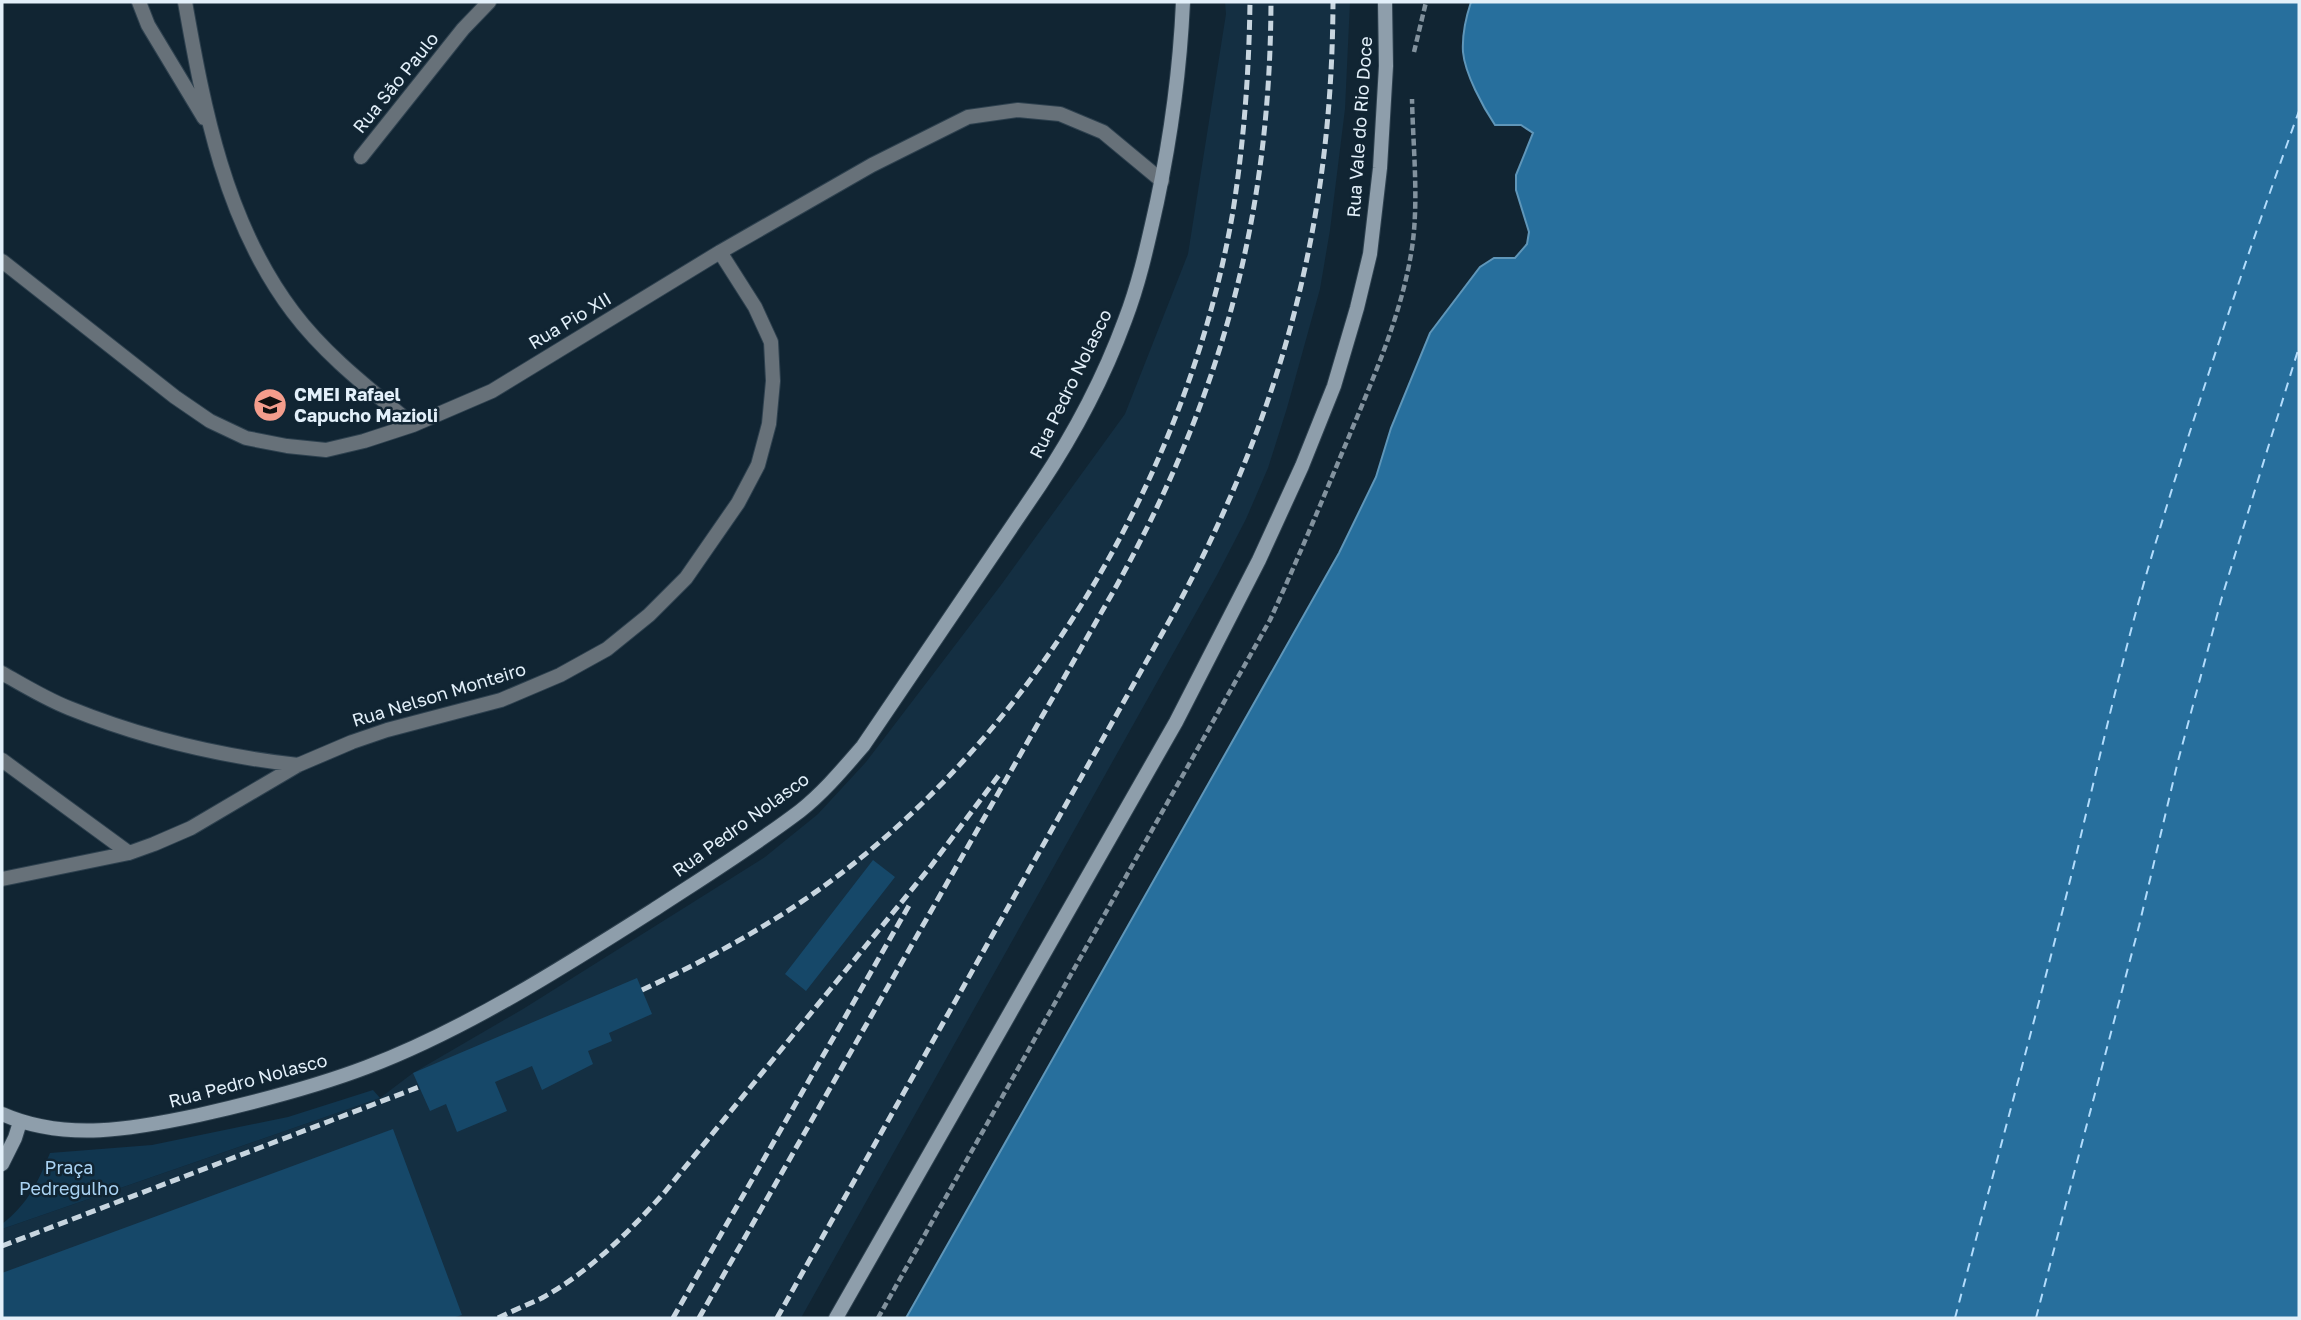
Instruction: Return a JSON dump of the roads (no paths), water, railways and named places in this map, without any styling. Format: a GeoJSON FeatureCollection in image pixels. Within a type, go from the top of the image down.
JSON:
{"type":"FeatureCollection","features":[{"type":"Feature","properties":{"kind":"street"},"geometry":{"type":"LineString","coordinates":[[139,2],[148,24],[208,125]]}},
{"type":"Feature","properties":{"kind":"street"},"geometry":{"type":"LineString","coordinates":[[185,2],[208,125],[240,218],[263,268],[293,312],[325,349],[413,425]]}},
{"type":"Feature","properties":{"kind":"street","name":"Rua São Paulo"},"geometry":{"type":"LineString","coordinates":[[361,157],[463,29],[489,2]]}},
{"type":"Feature","properties":{"kind":"street","name":"Rua Pedro Nolasco"},"geometry":{"type":"LineString","coordinates":[[2,1114],[38,1128],[60,1130],[88,1131],[149,1126],[268,1099],[369,1066],[427,1041],[479,1014],[598,945],[705,877],[801,810],[837,777],[863,746],[1062,451],[1105,368],[1125,321],[1148,246],[1162,181],[1172,121],[1183,2]]}},
{"type":"Feature","properties":{"kind":"street","name":"Rua Vale do Rio Doce"},"geometry":{"type":"LineString","coordinates":[[836,1318],[1176,722],[1253,572],[1302,466],[1334,386],[1370,254],[1380,168],[1386,66],[1385,2]]}},
{"type":"Feature","properties":{"kind":"street","name":"Rua Pio XII"},"geometry":{"type":"LineString","coordinates":[[2,261],[175,397],[210,421],[246,438],[326,450],[413,425],[492,391],[720,252],[872,165],[968,117],[1018,110],[1060,114],[1103,132],[1162,181]]}},
{"type":"Feature","properties":{"kind":"street","name":"Rua Nelson Monteiro"},"geometry":{"type":"LineString","coordinates":[[2,879],[129,853],[191,828],[298,765],[352,742],[501,700],[561,675],[607,649],[649,615],[686,578],[737,503],[758,465],[769,424],[773,381],[771,341],[755,307],[720,252]]}},
{"type":"Feature","properties":{"kind":"street"},"geometry":{"type":"LineString","coordinates":[[2,673],[66,707],[158,740],[205,751],[298,765]]}},
{"type":"Feature","properties":{"kind":"street"},"geometry":{"type":"LineString","coordinates":[[2,760],[129,853]]}},
{"type":"Feature","properties":{"kind":"street"},"geometry":{"type":"LineString","coordinates":[[2,1164],[20,1122]]}},
{"type":"Feature","properties":{"kind":"railway"},"geometry":{"type":"LineString","coordinates":[[642,990],[719,952],[792,908],[839,875],[913,812],[981,741],[1042,663],[1097,579],[1143,491],[1182,400],[1212,306],[1233,211],[1240,159],[1250,2]]}},
{"type":"Feature","properties":{"kind":"railway"},"geometry":{"type":"LineString","coordinates":[[699,1318],[1117,585],[1185,445],[1233,304],[1249,232],[1261,158],[1268,82],[1271,2]]}},
{"type":"Feature","properties":{"kind":"railway"},"geometry":{"type":"LineString","coordinates":[[777,1318],[1172,616],[1210,542],[1243,468],[1293,319],[1310,243],[1323,165],[1333,2]]}},
{"type":"Feature","properties":{"kind":"railway"},"geometry":{"type":"LineString","coordinates":[[498,1318],[542,1298],[576,1276],[622,1237],[664,1193],[931,866],[999,775]]}},
{"type":"Feature","properties":{"kind":"railway"},"geometry":{"type":"LineString","coordinates":[[673,1318],[911,902]]}},
{"type":"Feature","properties":{"kind":"railway"},"geometry":{"type":"LineString","coordinates":[[2,1246],[419,1087]]}},
{"type":"Feature","properties":{"kind":"place","name":"CMEI Rafael Capucho Mazioli"},"geometry":{"type":"Point","coordinates":[270,405]}},
{"type":"Feature","properties":{"kind":"park label","name":"Praça Pedregulho"},"geometry":{"type":"Point","coordinates":[69,1178]}}]}
